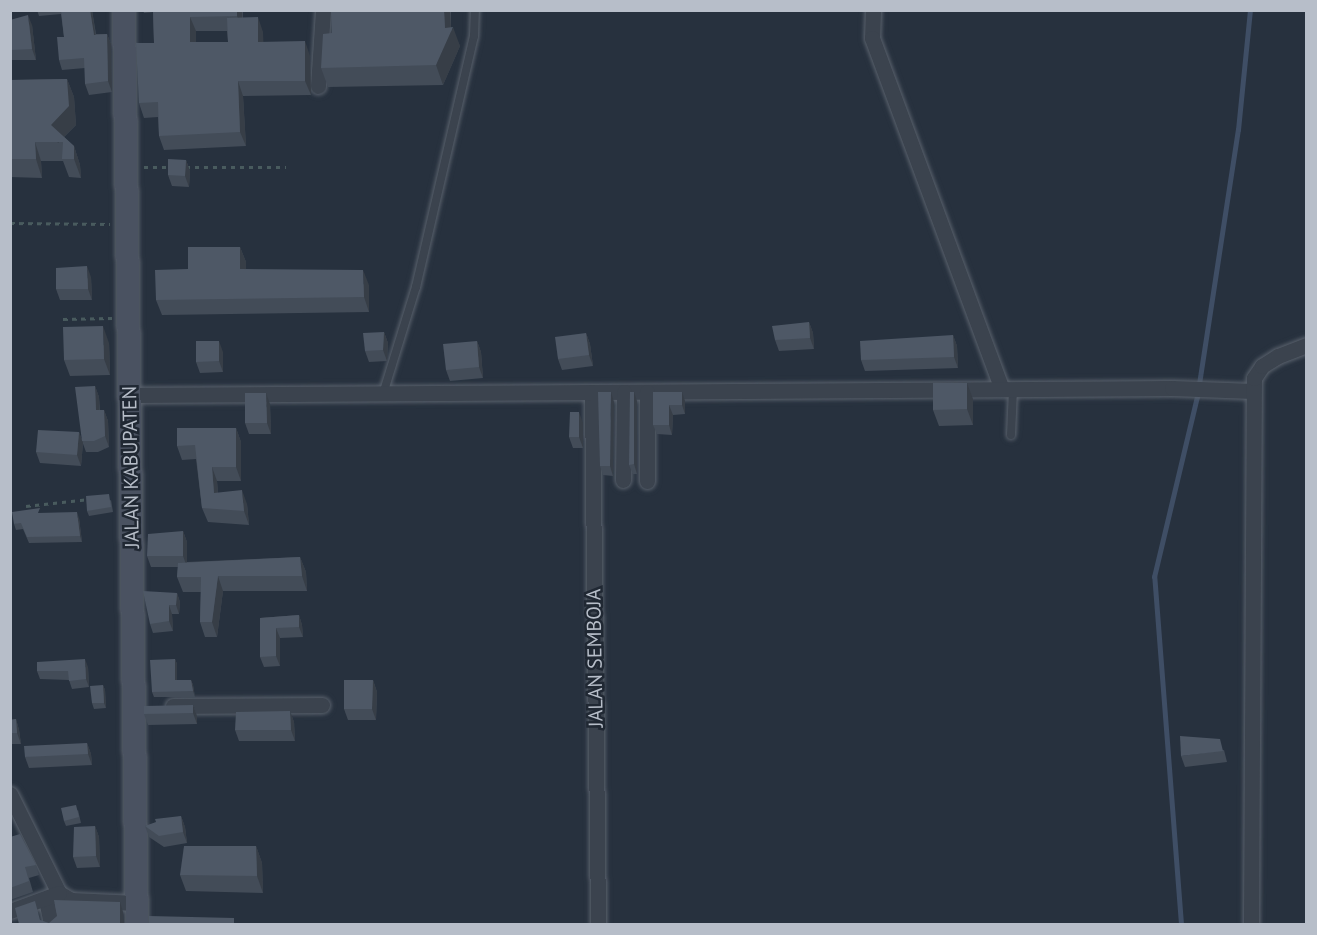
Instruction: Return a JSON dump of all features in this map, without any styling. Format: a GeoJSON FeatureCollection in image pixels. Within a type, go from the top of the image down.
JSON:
{"type":"FeatureCollection","features":[{"type":"Feature","properties":{"kind":"main road","name":"JALAN KABUPATEN"},"geometry":{"type":"LineString","coordinates":[[124,10],[130,395],[145,706],[136,914]]}},
{"type":"Feature","properties":{"kind":"street"},"geometry":{"type":"LineString","coordinates":[[318,86],[323,10]]}},
{"type":"Feature","properties":{"kind":"street"},"geometry":{"type":"LineString","coordinates":[[873,10],[872,38],[1007,389]]}},
{"type":"Feature","properties":{"kind":"street"},"geometry":{"type":"LineString","coordinates":[[1251,924],[1254,378],[1262,366],[1306,345]]}},
{"type":"Feature","properties":{"kind":"street"},"geometry":{"type":"LineString","coordinates":[[130,395],[1172,388],[1253,391]]}},
{"type":"Feature","properties":{"kind":"street","name":"JALAN SEMBOJA"},"geometry":{"type":"LineString","coordinates":[[592,392],[598,924]]}},
{"type":"Feature","properties":{"kind":"street"},"geometry":{"type":"LineString","coordinates":[[623,480],[624,392]]}},
{"type":"Feature","properties":{"kind":"street"},"geometry":{"type":"LineString","coordinates":[[646,481],[647,392]]}},
{"type":"Feature","properties":{"kind":"street"},"geometry":{"type":"LineString","coordinates":[[145,706],[322,705]]}},
{"type":"Feature","properties":{"kind":"street"},"geometry":{"type":"LineString","coordinates":[[10,794],[14,815],[53,897],[51,924]]}},
{"type":"Feature","properties":{"kind":"street"},"geometry":{"type":"LineString","coordinates":[[10,911],[53,897],[136,914]]}},
{"type":"Feature","properties":{"kind":"lane"},"geometry":{"type":"LineString","coordinates":[[383,394],[416,287],[474,36],[476,10]]}},
{"type":"Feature","properties":{"kind":"lane"},"geometry":{"type":"LineString","coordinates":[[1007,389],[1011,435]]}},
{"type":"Feature","properties":{"kind":"path"},"geometry":{"type":"LineString","coordinates":[[125,167],[286,167]]}},
{"type":"Feature","properties":{"kind":"path"},"geometry":{"type":"LineString","coordinates":[[10,223],[127,224]]}},
{"type":"Feature","properties":{"kind":"path"},"geometry":{"type":"LineString","coordinates":[[63,319],[129,318]]}},
{"type":"Feature","properties":{"kind":"path"},"geometry":{"type":"LineString","coordinates":[[26,506],[96,499]]}},
{"type":"Feature","properties":{"kind":"building"},"geometry":{"type":"Polygon","coordinates":[[[61,10],[90,10],[94,35],[107,34],[108,81],[85,84],[84,58],[59,60],[57,37],[64,37],[61,10]]]}},
{"type":"Feature","properties":{"kind":"building"},"geometry":{"type":"Polygon","coordinates":[[[153,10],[237,10],[237,16],[190,17],[190,42],[228,42],[227,18],[258,17],[258,42],[305,41],[305,81],[238,81],[240,132],[159,136],[158,102],[139,103],[136,43],[154,43],[153,10]]]}},
{"type":"Feature","properties":{"kind":"building"},"geometry":{"type":"Polygon","coordinates":[[[331,10],[444,10],[445,28],[453,27],[436,65],[321,68],[323,34],[332,33],[331,10]]]}},
{"type":"Feature","properties":{"kind":"building"},"geometry":{"type":"Polygon","coordinates":[[[28,15],[32,49],[10,50],[10,20],[28,15]]]}},
{"type":"Feature","properties":{"kind":"building"},"geometry":{"type":"Polygon","coordinates":[[[67,79],[69,106],[51,125],[74,146],[74,159],[62,159],[63,142],[35,142],[36,159],[10,159],[10,80],[67,79]]]}},
{"type":"Feature","properties":{"kind":"building"},"geometry":{"type":"Polygon","coordinates":[[[168,159],[186,160],[185,176],[168,175],[168,159]]]}},
{"type":"Feature","properties":{"kind":"building"},"geometry":{"type":"Polygon","coordinates":[[[188,247],[240,247],[240,269],[363,270],[364,297],[156,300],[155,270],[188,269],[188,247]]]}},
{"type":"Feature","properties":{"kind":"building"},"geometry":{"type":"Polygon","coordinates":[[[87,266],[88,289],[56,289],[56,268],[87,266]]]}},
{"type":"Feature","properties":{"kind":"building"},"geometry":{"type":"Polygon","coordinates":[[[809,322],[810,338],[775,340],[772,326],[809,322]]]}},
{"type":"Feature","properties":{"kind":"building"},"geometry":{"type":"Polygon","coordinates":[[[103,326],[104,359],[64,360],[63,327],[103,326]]]}},
{"type":"Feature","properties":{"kind":"building"},"geometry":{"type":"Polygon","coordinates":[[[384,332],[383,350],[365,351],[363,333],[384,332]]]}},
{"type":"Feature","properties":{"kind":"building"},"geometry":{"type":"Polygon","coordinates":[[[586,333],[589,355],[558,359],[555,337],[586,333]]]}},
{"type":"Feature","properties":{"kind":"building"},"geometry":{"type":"Polygon","coordinates":[[[953,335],[954,357],[861,360],[860,341],[953,335]]]}},
{"type":"Feature","properties":{"kind":"building"},"geometry":{"type":"Polygon","coordinates":[[[196,341],[219,341],[219,361],[196,362],[196,341]]]}},
{"type":"Feature","properties":{"kind":"building"},"geometry":{"type":"Polygon","coordinates":[[[477,341],[479,367],[446,370],[443,344],[477,341]]]}},
{"type":"Feature","properties":{"kind":"building"},"geometry":{"type":"Polygon","coordinates":[[[933,383],[967,383],[967,409],[933,410],[933,383]]]}},
{"type":"Feature","properties":{"kind":"building"},"geometry":{"type":"Polygon","coordinates":[[[95,386],[96,410],[104,410],[105,436],[94,441],[82,441],[75,387],[95,386]]]}},
{"type":"Feature","properties":{"kind":"building"},"geometry":{"type":"Polygon","coordinates":[[[598,392],[611,392],[610,466],[600,466],[598,392]]]}},
{"type":"Feature","properties":{"kind":"building"},"geometry":{"type":"Polygon","coordinates":[[[630,392],[634,392],[634,464],[629,465],[630,392]]]}},
{"type":"Feature","properties":{"kind":"building"},"geometry":{"type":"Polygon","coordinates":[[[653,392],[682,392],[682,405],[669,405],[669,425],[653,425],[653,392]]]}},
{"type":"Feature","properties":{"kind":"building"},"geometry":{"type":"Polygon","coordinates":[[[245,393],[266,393],[267,423],[245,423],[245,393]]]}},
{"type":"Feature","properties":{"kind":"building"},"geometry":{"type":"Polygon","coordinates":[[[570,412],[579,412],[579,437],[569,437],[570,412]]]}},
{"type":"Feature","properties":{"kind":"building"},"geometry":{"type":"Polygon","coordinates":[[[177,428],[236,428],[236,467],[212,467],[214,493],[242,490],[244,511],[202,508],[195,445],[177,446],[177,428]]]}},
{"type":"Feature","properties":{"kind":"building"},"geometry":{"type":"Polygon","coordinates":[[[38,430],[79,432],[77,455],[36,452],[38,430]]]}},
{"type":"Feature","properties":{"kind":"building"},"geometry":{"type":"Polygon","coordinates":[[[109,494],[111,507],[87,511],[86,496],[109,494]]]}},
{"type":"Feature","properties":{"kind":"building"},"geometry":{"type":"Polygon","coordinates":[[[40,508],[38,513],[77,512],[80,536],[27,537],[21,523],[14,524],[12,512],[40,508]]]}},
{"type":"Feature","properties":{"kind":"building"},"geometry":{"type":"Polygon","coordinates":[[[183,531],[183,556],[147,556],[148,534],[183,531]]]}},
{"type":"Feature","properties":{"kind":"building"},"geometry":{"type":"Polygon","coordinates":[[[300,557],[302,576],[218,576],[212,622],[200,622],[201,577],[177,577],[178,563],[300,557]]]}},
{"type":"Feature","properties":{"kind":"building"},"geometry":{"type":"Polygon","coordinates":[[[143,591],[177,593],[176,605],[169,605],[169,621],[150,624],[143,591]]]}},
{"type":"Feature","properties":{"kind":"building"},"geometry":{"type":"Polygon","coordinates":[[[299,615],[299,627],[276,628],[276,656],[260,657],[260,618],[299,615]]]}},
{"type":"Feature","properties":{"kind":"building"},"geometry":{"type":"Polygon","coordinates":[[[85,659],[86,679],[69,681],[68,671],[37,671],[37,662],[85,659]]]}},
{"type":"Feature","properties":{"kind":"building"},"geometry":{"type":"Polygon","coordinates":[[[175,659],[175,680],[191,680],[193,691],[152,692],[150,660],[175,659]]]}},
{"type":"Feature","properties":{"kind":"building"},"geometry":{"type":"Polygon","coordinates":[[[344,680],[373,680],[372,709],[344,709],[344,680]]]}},
{"type":"Feature","properties":{"kind":"building"},"geometry":{"type":"Polygon","coordinates":[[[103,685],[104,703],[92,703],[90,686],[103,685]]]}},
{"type":"Feature","properties":{"kind":"building"},"geometry":{"type":"Polygon","coordinates":[[[193,705],[193,713],[144,714],[144,706],[193,705]]]}},
{"type":"Feature","properties":{"kind":"building"},"geometry":{"type":"Polygon","coordinates":[[[290,711],[291,730],[235,730],[236,712],[290,711]]]}},
{"type":"Feature","properties":{"kind":"building"},"geometry":{"type":"Polygon","coordinates":[[[16,719],[17,733],[10,733],[10,720],[16,719]]]}},
{"type":"Feature","properties":{"kind":"building"},"geometry":{"type":"Polygon","coordinates":[[[1180,736],[1220,739],[1223,751],[1181,756],[1180,736]]]}},
{"type":"Feature","properties":{"kind":"building"},"geometry":{"type":"Polygon","coordinates":[[[87,743],[88,754],[25,757],[24,746],[87,743]]]}},
{"type":"Feature","properties":{"kind":"building"},"geometry":{"type":"Polygon","coordinates":[[[76,805],[79,817],[64,821],[61,808],[76,805]]]}},
{"type":"Feature","properties":{"kind":"building"},"geometry":{"type":"Polygon","coordinates":[[[181,816],[183,832],[159,836],[145,826],[156,822],[155,819],[181,816]]]}},
{"type":"Feature","properties":{"kind":"building"},"geometry":{"type":"Polygon","coordinates":[[[95,826],[96,856],[73,857],[74,827],[95,826]]]}},
{"type":"Feature","properties":{"kind":"building"},"geometry":{"type":"Polygon","coordinates":[[[20,834],[36,865],[25,867],[29,881],[10,888],[10,837],[20,834]]]}},
{"type":"Feature","properties":{"kind":"building"},"geometry":{"type":"Polygon","coordinates":[[[184,846],[256,846],[257,876],[180,875],[184,846]]]}},
{"type":"Feature","properties":{"kind":"building"},"geometry":{"type":"Polygon","coordinates":[[[54,900],[120,902],[120,924],[19,924],[15,908],[35,901],[40,920],[49,923],[57,916],[54,900]]]}},
{"type":"Feature","properties":{"kind":"building"},"geometry":{"type":"Polygon","coordinates":[[[149,916],[234,918],[234,924],[149,924],[149,916]]]}},
{"type":"Feature","properties":{"kind":"building"},"geometry":{"type":"Polygon","coordinates":[[[281,923],[281,924],[234,924],[281,923]]]}},
{"type":"Feature","properties":{"kind":"waterway"},"geometry":{"type":"LineString","coordinates":[[1181,924],[1154,577],[1197,397],[1238,130],[1250,10]]}}]}
